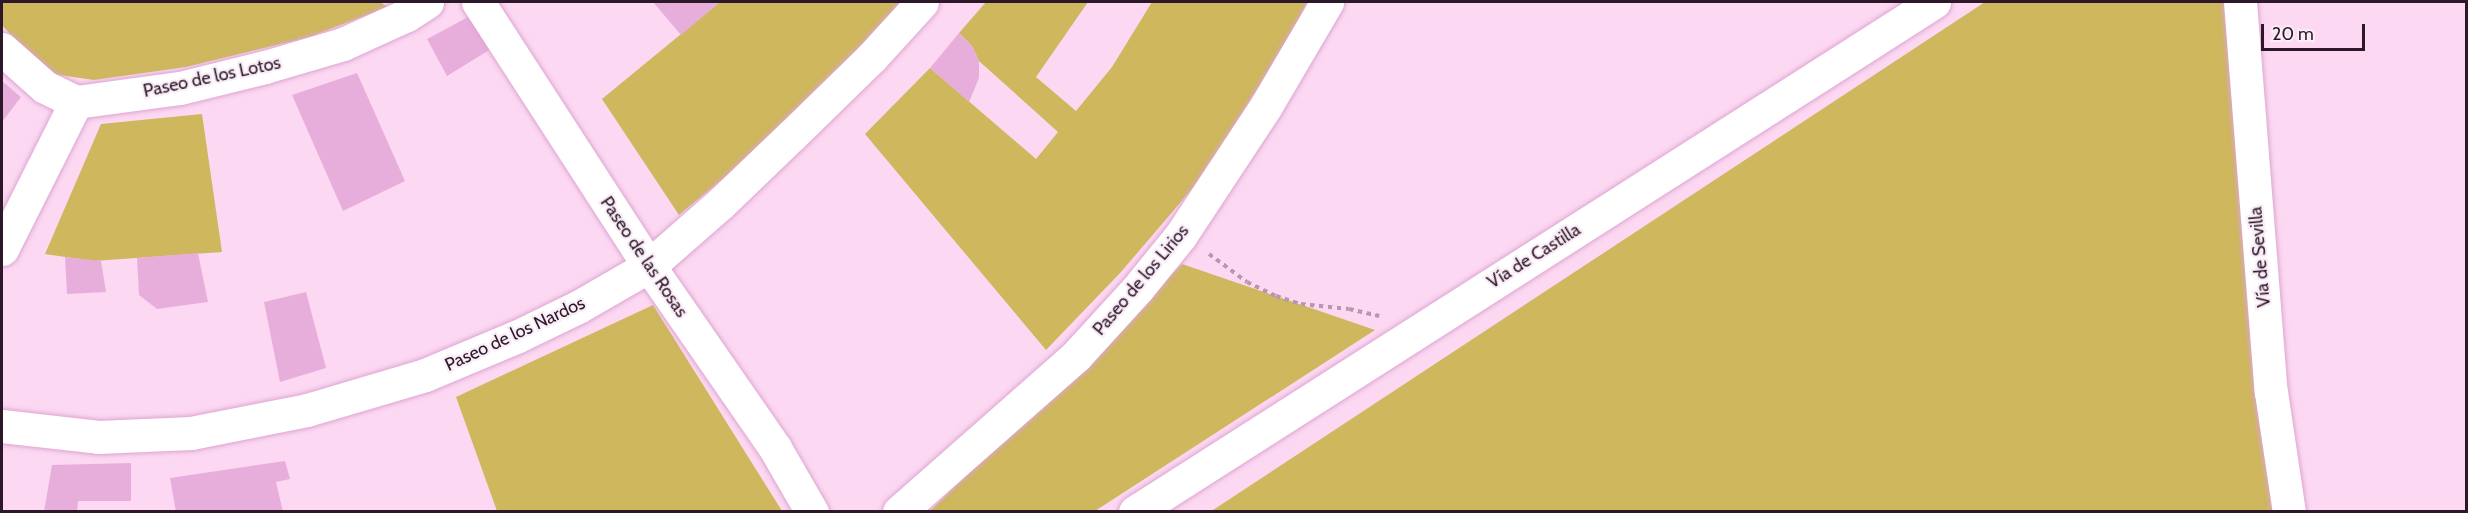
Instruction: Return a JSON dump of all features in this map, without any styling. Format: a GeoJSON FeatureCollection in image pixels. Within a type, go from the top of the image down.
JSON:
{"type":"FeatureCollection","features":[{"type":"Feature","properties":{"kind":"street","name":"Paseo de las Rosas"},"geometry":{"type":"LineString","coordinates":[[478,2],[649,266],[775,447],[812,512]]}},
{"type":"Feature","properties":{"kind":"street","name":"Paseo de los Nardos"},"geometry":{"type":"LineString","coordinates":[[2,426],[98,437],[191,433],[307,410],[425,375],[516,337],[649,266],[721,203],[792,135],[872,57],[922,2]]}},
{"type":"Feature","properties":{"kind":"street","name":"Paseo de los Lirios"},"geometry":{"type":"LineString","coordinates":[[899,512],[1076,356],[1138,288],[1181,235],[1266,105],[1327,2]]}},
{"type":"Feature","properties":{"kind":"street","name":"Vía de Castilla"},"geometry":{"type":"LineString","coordinates":[[1135,512],[1934,2]]}},
{"type":"Feature","properties":{"kind":"street","name":"Vía de Sevilla"},"geometry":{"type":"LineString","coordinates":[[2240,2],[2271,392],[2289,512]]}},
{"type":"Feature","properties":{"kind":"street","name":"Paseo de los Lotos"},"geometry":{"type":"LineString","coordinates":[[76,102],[180,87],[265,67],[343,44],[408,6]]}},
{"type":"Feature","properties":{"kind":"street"},"geometry":{"type":"LineString","coordinates":[[2,49],[45,87],[76,102],[2,249]]}},
{"type":"Feature","properties":{"kind":"path"},"geometry":{"type":"LineString","coordinates":[[1181,235],[1247,282],[1276,296],[1300,304],[1349,309],[1420,328]]}},
{"type":"Feature","properties":{"kind":"shaded area"},"geometry":{"type":"Polygon","coordinates":[[[2,2],[380,2],[388,7],[309,37],[186,67],[94,80],[53,74],[28,54],[2,25],[2,2]]]}},
{"type":"Feature","properties":{"kind":"shaded area"},"geometry":{"type":"Polygon","coordinates":[[[720,2],[904,2],[796,118],[679,215],[602,99],[720,2]]]}},
{"type":"Feature","properties":{"kind":"shaded area"},"geometry":{"type":"Polygon","coordinates":[[[986,2],[1088,2],[1036,77],[1076,111],[1112,67],[1152,2],[1307,2],[1293,31],[1203,176],[1121,272],[1046,350],[865,134],[930,68],[1036,159],[1058,132],[979,61],[972,46],[959,33],[986,2]]]}},
{"type":"Feature","properties":{"kind":"shaded area"},"geometry":{"type":"Polygon","coordinates":[[[1985,2],[2232,2],[2278,511],[1210,512],[1985,2]]]}},
{"type":"Feature","properties":{"kind":"shaded area"},"geometry":{"type":"Polygon","coordinates":[[[202,114],[222,252],[93,261],[45,254],[101,124],[202,114]]]}},
{"type":"Feature","properties":{"kind":"shaded area"},"geometry":{"type":"Polygon","coordinates":[[[1182,264],[1375,330],[1095,511],[929,512],[1182,264]]]}},
{"type":"Feature","properties":{"kind":"shaded area"},"geometry":{"type":"Polygon","coordinates":[[[653,305],[782,511],[497,511],[456,397],[653,305]]]}},
{"type":"Feature","properties":{"kind":"building"},"geometry":{"type":"Polygon","coordinates":[[[653,2],[720,2],[681,35],[653,2]]]}},
{"type":"Feature","properties":{"kind":"building"},"geometry":{"type":"Polygon","coordinates":[[[470,16],[491,49],[447,76],[427,39],[470,16]]]}},
{"type":"Feature","properties":{"kind":"building"},"geometry":{"type":"Polygon","coordinates":[[[959,33],[972,46],[979,61],[979,78],[969,102],[930,68],[959,33]]]}},
{"type":"Feature","properties":{"kind":"building"},"geometry":{"type":"Polygon","coordinates":[[[357,73],[405,181],[343,211],[292,95],[357,73]]]}},
{"type":"Feature","properties":{"kind":"building"},"geometry":{"type":"Polygon","coordinates":[[[2,81],[21,97],[2,122],[2,81]]]}},
{"type":"Feature","properties":{"kind":"building"},"geometry":{"type":"Polygon","coordinates":[[[198,253],[208,302],[157,309],[139,295],[137,258],[198,253]]]}},
{"type":"Feature","properties":{"kind":"building"},"geometry":{"type":"Polygon","coordinates":[[[65,257],[101,261],[106,292],[67,294],[65,257]]]}},
{"type":"Feature","properties":{"kind":"building"},"geometry":{"type":"Polygon","coordinates":[[[306,292],[326,368],[280,382],[264,302],[306,292]]]}},
{"type":"Feature","properties":{"kind":"building"},"geometry":{"type":"Polygon","coordinates":[[[285,461],[290,479],[276,482],[283,512],[176,512],[170,478],[285,461]]]}},
{"type":"Feature","properties":{"kind":"building"},"geometry":{"type":"Polygon","coordinates":[[[131,463],[131,501],[78,501],[77,512],[44,512],[52,465],[131,463]]]}}]}
